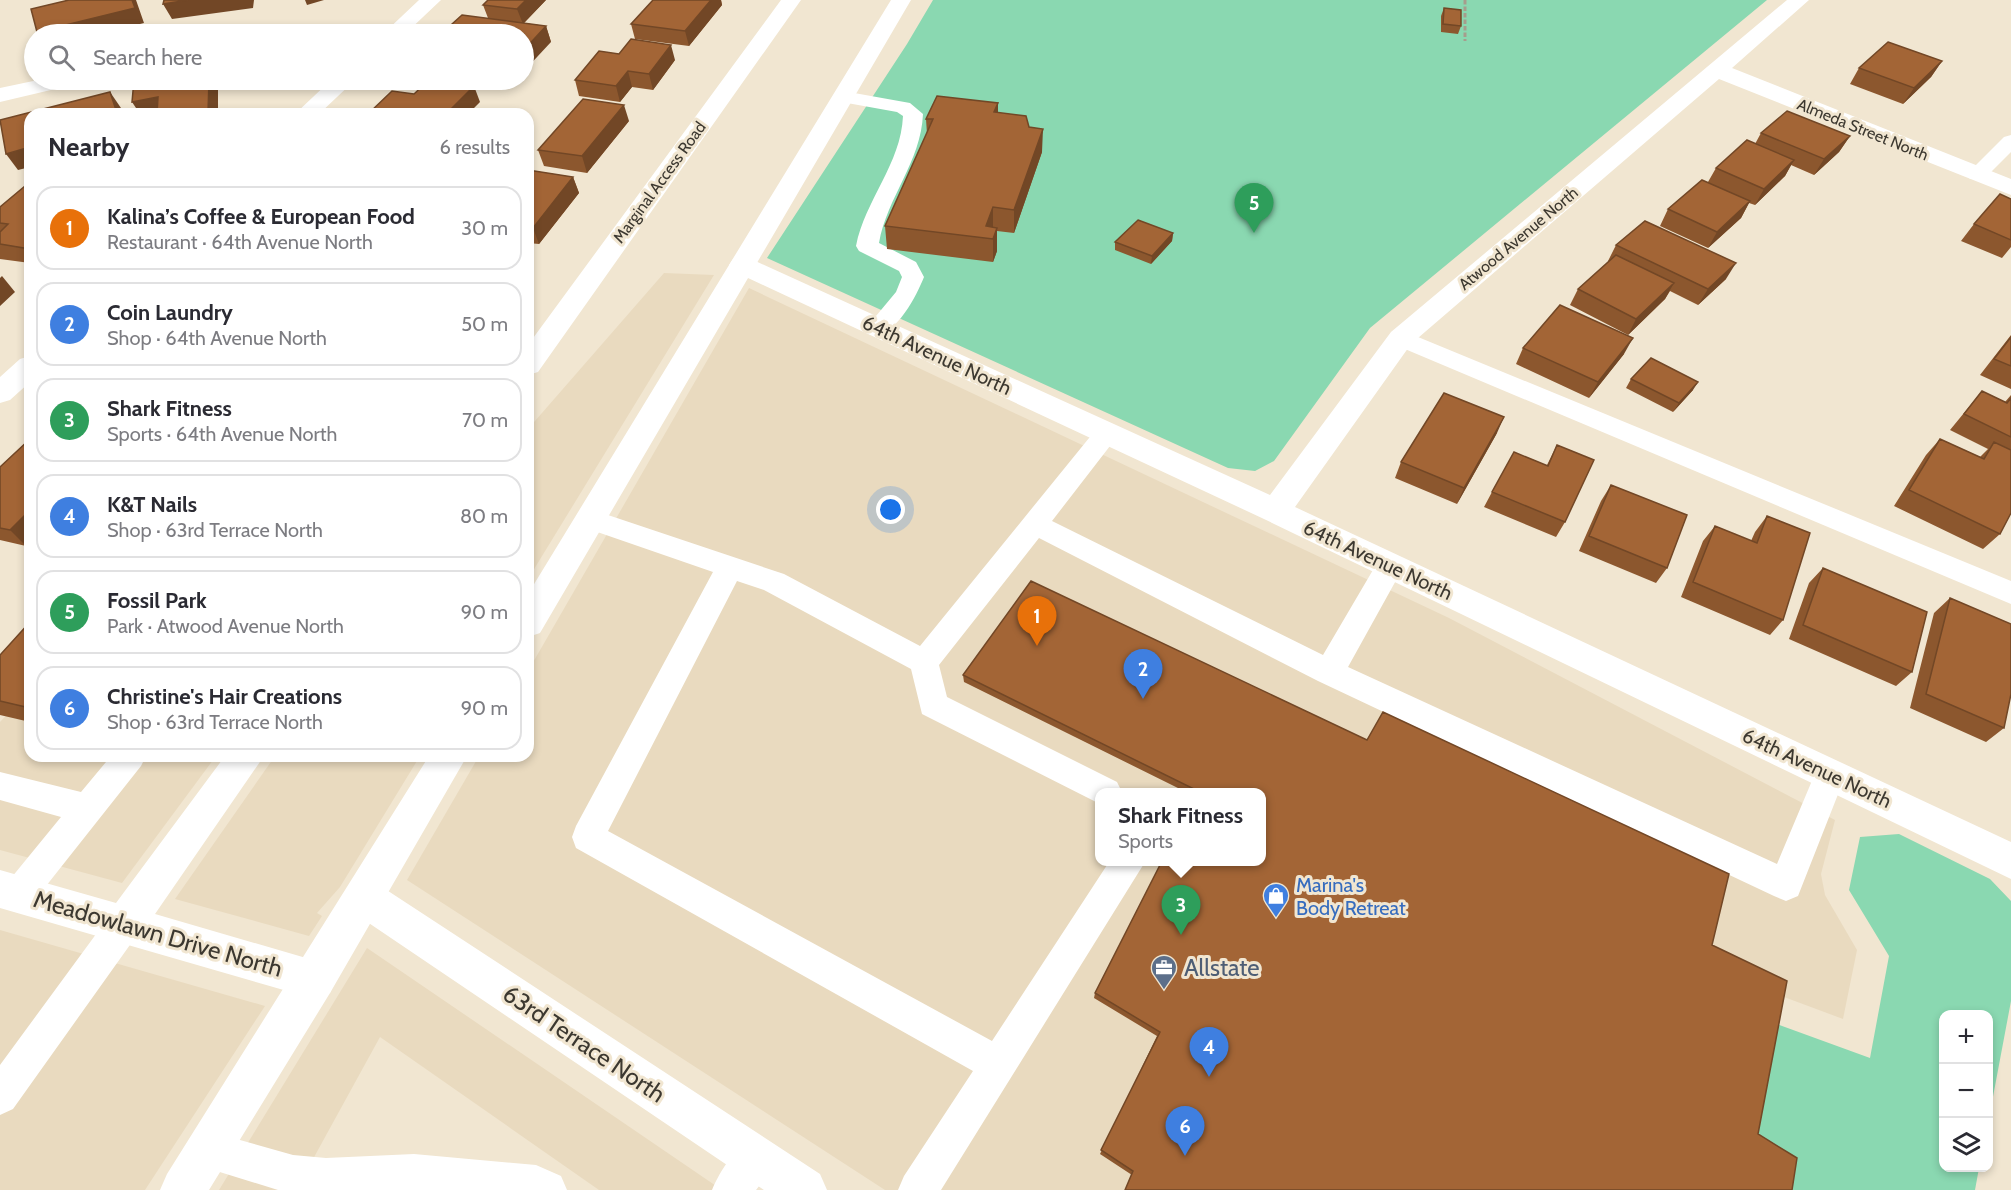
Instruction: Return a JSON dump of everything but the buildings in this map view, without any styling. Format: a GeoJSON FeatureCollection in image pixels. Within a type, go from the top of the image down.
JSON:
{"type":"FeatureCollection","features":[{"type":"Feature","properties":{"kind":"street"},"geometry":{"type":"LineString","coordinates":[[404,24],[431,0]]}},
{"type":"Feature","properties":{"kind":"street","name":"Marginal Access Road"},"geometry":{"type":"LineString","coordinates":[[534,357],[791,0]]}},
{"type":"Feature","properties":{"kind":"street"},"geometry":{"type":"LineString","coordinates":[[534,613],[901,0]]}},
{"type":"Feature","properties":{"kind":"street","name":"Atwood Avenue North"},"geometry":{"type":"LineString","coordinates":[[1275,511],[1401,338],[1799,0]]}},
{"type":"Feature","properties":{"kind":"street","name":"Almeda Street North"},"geometry":{"type":"LineString","coordinates":[[1716,70],[2011,188]]}},
{"type":"Feature","properties":{"kind":"street"},"geometry":{"type":"LineString","coordinates":[[0,95],[24,89]]}},
{"type":"Feature","properties":{"kind":"street"},"geometry":{"type":"LineString","coordinates":[[313,108],[333,90]]}},
{"type":"Feature","properties":{"kind":"street","name":"64th Avenue North"},"geometry":{"type":"LineString","coordinates":[[742,265],[1275,511],[2011,861]]}},
{"type":"Feature","properties":{"kind":"street"},"geometry":{"type":"LineString","coordinates":[[0,393],[24,371]]}},
{"type":"Feature","properties":{"kind":"street"},"geometry":{"type":"LineString","coordinates":[[125,923],[242,762]]}},
{"type":"Feature","properties":{"kind":"street"},"geometry":{"type":"LineString","coordinates":[[183,1190],[365,898],[445,762]]}},
{"type":"Feature","properties":{"kind":"street","name":"Meadowlawn Drive North"},"geometry":{"type":"LineString","coordinates":[[10,892],[315,979]]}},
{"type":"Feature","properties":{"kind":"street","name":"63rd Terrace North"},"geometry":{"type":"LineString","coordinates":[[365,898],[744,1174],[804,1190]]}},
{"type":"Feature","properties":{"kind":"lane"},"geometry":{"type":"LineString","coordinates":[[843,97],[903,107],[913,114],[914,127],[899,167],[868,229],[867,246],[908,267],[914,277],[906,294],[878,328]]}},
{"type":"Feature","properties":{"kind":"lane"},"geometry":{"type":"LineString","coordinates":[[1977,175],[2011,141]]}},
{"type":"Feature","properties":{"kind":"lane"},"geometry":{"type":"LineString","coordinates":[[1401,338],[2011,593]]}},
{"type":"Feature","properties":{"kind":"lane"},"geometry":{"type":"LineString","coordinates":[[924,662],[1107,433]]}},
{"type":"Feature","properties":{"kind":"lane"},"geometry":{"type":"LineString","coordinates":[[590,519],[774,582],[924,662]]}},
{"type":"Feature","properties":{"kind":"lane"},"geometry":{"type":"LineString","coordinates":[[1035,524],[1329,672],[1786,885],[1830,774]]}},
{"type":"Feature","properties":{"kind":"lane"},"geometry":{"type":"LineString","coordinates":[[1329,672],[1390,566]]}},
{"type":"Feature","properties":{"kind":"lane"},"geometry":{"type":"LineString","coordinates":[[730,567],[588,837],[998,1065]]}},
{"type":"Feature","properties":{"kind":"lane"},"geometry":{"type":"LineString","coordinates":[[924,662],[933,705],[1098,788]]}},
{"type":"Feature","properties":{"kind":"lane"},"geometry":{"type":"LineString","coordinates":[[10,892],[88,809],[125,762]]}},
{"type":"Feature","properties":{"kind":"lane"},"geometry":{"type":"LineString","coordinates":[[0,786],[88,809]]}},
{"type":"Feature","properties":{"kind":"lane"},"geometry":{"type":"LineString","coordinates":[[918,1190],[1125,866]]}},
{"type":"Feature","properties":{"kind":"lane"},"geometry":{"type":"LineString","coordinates":[[0,1095],[125,923]]}},
{"type":"Feature","properties":{"kind":"lane"},"geometry":{"type":"LineString","coordinates":[[208,1150],[293,1175],[362,1186],[414,1173],[536,1185],[547,1190]]}},
{"type":"Feature","properties":{"kind":"path"},"geometry":{"type":"LineString","coordinates":[[1465,0],[1465,41]]}},
{"type":"Feature","properties":{"kind":"shaded area"},"geometry":{"type":"Polygon","coordinates":[[[664,273],[714,275],[534,569],[534,422],[664,273]]]}},
{"type":"Feature","properties":{"kind":"shaded area"},"geometry":{"type":"Polygon","coordinates":[[[749,288],[1449,618],[1835,820],[1821,874],[1825,895],[1857,950],[1843,1019],[1763,989],[1695,1190],[885,1190],[407,880],[476,762],[534,762],[534,661],[749,288]]]}},
{"type":"Feature","properties":{"kind":"shaded area"},"geometry":{"type":"Polygon","coordinates":[[[24,696],[24,762],[212,762],[122,883],[0,850],[0,722],[24,696]]]}},
{"type":"Feature","properties":{"kind":"shaded area"},"geometry":{"type":"Polygon","coordinates":[[[271,762],[416,762],[340,887],[317,913],[322,916],[309,936],[175,899],[271,762]]]}},
{"type":"Feature","properties":{"kind":"shaded area"},"geometry":{"type":"Polygon","coordinates":[[[0,930],[265,1006],[145,1190],[0,1190],[0,930]]]}},
{"type":"Feature","properties":{"kind":"shaded area"},"geometry":{"type":"Polygon","coordinates":[[[367,948],[722,1190],[599,1190],[380,1037],[296,1190],[219,1190],[367,948]]]}},
{"type":"Feature","properties":{"kind":"green space"},"geometry":{"type":"Polygon","coordinates":[[[933,0],[1767,0],[1370,328],[1274,461],[1255,471],[1228,468],[767,258],[907,44],[933,0]]]}},
{"type":"Feature","properties":{"kind":"green space"},"geometry":{"type":"Polygon","coordinates":[[[1899,834],[1990,879],[2011,901],[2011,1001],[1993,1097],[1993,1010],[1939,1010],[1939,1172],[1978,1172],[1975,1190],[1731,1190],[1763,1019],[1870,1058],[1889,956],[1849,890],[1860,837],[1899,834]]]}},
{"type":"Feature","properties":{"kind":"place","name":"Fossil Park"},"geometry":{"type":"Point","coordinates":[1254,233]}},
{"type":"Feature","properties":{"kind":"place","name":"Kalina’s Coffee & European Food"},"geometry":{"type":"Point","coordinates":[1037,646]}},
{"type":"Feature","properties":{"kind":"place","name":"Coin Laundry"},"geometry":{"type":"Point","coordinates":[1143,699]}},
{"type":"Feature","properties":{"kind":"place","name":"Marina's Body Retreat"},"geometry":{"type":"Point","coordinates":[1276,919]}},
{"type":"Feature","properties":{"kind":"place","name":"Shark Fitness"},"geometry":{"type":"Point","coordinates":[1181,935]}},
{"type":"Feature","properties":{"kind":"place","name":"Allstate"},"geometry":{"type":"Point","coordinates":[1164,991]}},
{"type":"Feature","properties":{"kind":"place","name":"K&T Nails"},"geometry":{"type":"Point","coordinates":[1209,1077]}},
{"type":"Feature","properties":{"kind":"place","name":"Christine's Hair Creations"},"geometry":{"type":"Point","coordinates":[1185,1156]}}]}
